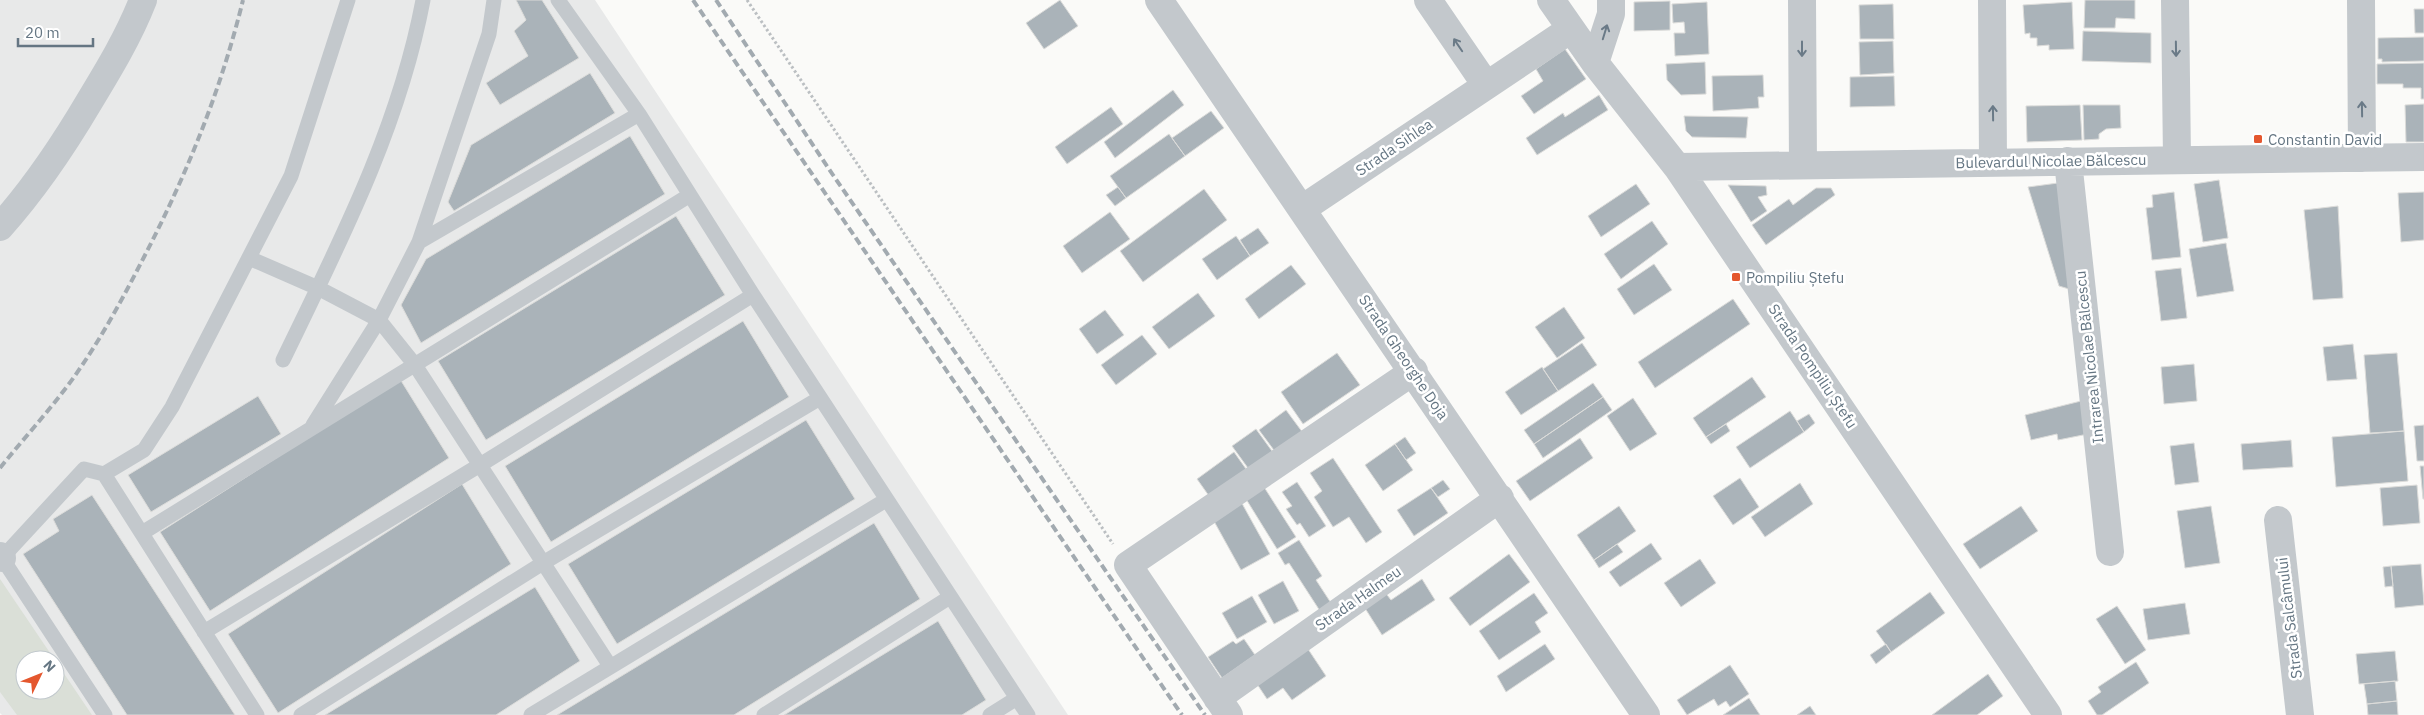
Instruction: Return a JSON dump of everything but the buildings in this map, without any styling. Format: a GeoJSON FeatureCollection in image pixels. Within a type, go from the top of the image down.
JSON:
{"type":"FeatureCollection","features":[{"type":"Feature","properties":{"kind":"street"},"geometry":{"type":"LineString","coordinates":[[0,227],[16,209],[77,125],[114,63],[143,0]]}},
{"type":"Feature","properties":{"kind":"street","name":"Strada Gheorghe Doja"},"geometry":{"type":"LineString","coordinates":[[1159,0],[1646,715]]}},
{"type":"Feature","properties":{"kind":"street"},"geometry":{"type":"LineString","coordinates":[[1428,0],[1486,85]]}},
{"type":"Feature","properties":{"kind":"street","name":"Strada Pompiliu Ștefu"},"geometry":{"type":"LineString","coordinates":[[1551,0],[1595,63],[1677,167],[2048,715]]}},
{"type":"Feature","properties":{"kind":"street"},"geometry":{"type":"LineString","coordinates":[[1595,63],[1611,14],[1611,0]]}},
{"type":"Feature","properties":{"kind":"street"},"geometry":{"type":"LineString","coordinates":[[1802,0],[1803,165]]}},
{"type":"Feature","properties":{"kind":"street"},"geometry":{"type":"LineString","coordinates":[[1992,0],[1993,162]]}},
{"type":"Feature","properties":{"kind":"street"},"geometry":{"type":"LineString","coordinates":[[2175,0],[2177,159]]}},
{"type":"Feature","properties":{"kind":"street"},"geometry":{"type":"LineString","coordinates":[[2361,0],[2362,158]]}},
{"type":"Feature","properties":{"kind":"street","name":"Strada Sihlea"},"geometry":{"type":"LineString","coordinates":[[1302,209],[1571,29]]}},
{"type":"Feature","properties":{"kind":"street","name":"Bulevardul Nicolae Bălcescu"},"geometry":{"type":"LineString","coordinates":[[1677,167],[2424,157]]}},
{"type":"Feature","properties":{"kind":"street","name":"Intrarea Nicolae Bălcescu"},"geometry":{"type":"LineString","coordinates":[[2068,161],[2110,552]]}},
{"type":"Feature","properties":{"kind":"street"},"geometry":{"type":"LineString","coordinates":[[1223,707],[1128,565],[1414,372]]}},
{"type":"Feature","properties":{"kind":"street","name":"Strada Halmeu"},"geometry":{"type":"LineString","coordinates":[[1223,707],[1500,498]]}},
{"type":"Feature","properties":{"kind":"street","name":"Strada Salcâmului"},"geometry":{"type":"LineString","coordinates":[[2278,520],[2300,715]]}},
{"type":"Feature","properties":{"kind":"lane"},"geometry":{"type":"LineString","coordinates":[[104,474],[144,450],[172,407],[249,258],[291,176],[348,0]]}},
{"type":"Feature","properties":{"kind":"lane"},"geometry":{"type":"LineString","coordinates":[[284,360],[368,182],[415,44],[423,0]]}},
{"type":"Feature","properties":{"kind":"lane"},"geometry":{"type":"LineString","coordinates":[[311,429],[379,320],[419,242],[489,34],[494,0]]}},
{"type":"Feature","properties":{"kind":"lane"},"geometry":{"type":"LineString","coordinates":[[558,0],[639,114],[753,295],[1028,715]]}},
{"type":"Feature","properties":{"kind":"lane"},"geometry":{"type":"LineString","coordinates":[[419,242],[639,114]]}},
{"type":"Feature","properties":{"kind":"lane"},"geometry":{"type":"LineString","coordinates":[[142,533],[690,195]]}},
{"type":"Feature","properties":{"kind":"lane"},"geometry":{"type":"LineString","coordinates":[[249,258],[318,288],[379,320],[414,365],[610,666]]}},
{"type":"Feature","properties":{"kind":"lane"},"geometry":{"type":"LineString","coordinates":[[204,632],[480,465],[753,295]]}},
{"type":"Feature","properties":{"kind":"lane"},"geometry":{"type":"LineString","coordinates":[[300,715],[543,563],[820,398]]}},
{"type":"Feature","properties":{"kind":"lane"},"geometry":{"type":"LineString","coordinates":[[105,715],[1,558],[84,469],[104,474],[257,715]]}},
{"type":"Feature","properties":{"kind":"lane"},"geometry":{"type":"LineString","coordinates":[[531,715],[886,500]]}},
{"type":"Feature","properties":{"kind":"lane"},"geometry":{"type":"LineString","coordinates":[[764,715],[950,597]]}},
{"type":"Feature","properties":{"kind":"lane"},"geometry":{"type":"LineString","coordinates":[[990,715],[1017,698]]}},
{"type":"Feature","properties":{"kind":"path"},"geometry":{"type":"LineString","coordinates":[[747,0],[1128,565]]}},
{"type":"Feature","properties":{"kind":"shaded area"},"geometry":{"type":"Polygon","coordinates":[[[0,0],[595,0],[1068,715],[2,715],[0,713],[0,0]]]}},
{"type":"Feature","properties":{"kind":"shaded area"},"geometry":{"type":"Polygon","coordinates":[[[0,579],[48,650],[15,650],[15,700],[65,700],[65,675],[92,715],[17,715],[0,692],[0,579]]]}},
{"type":"Feature","properties":{"kind":"railway"},"geometry":{"type":"LineString","coordinates":[[0,468],[47,412],[84,363],[120,303],[160,226],[188,163],[213,99],[243,0]]}},
{"type":"Feature","properties":{"kind":"railway"},"geometry":{"type":"LineString","coordinates":[[693,0],[1182,715]]}},
{"type":"Feature","properties":{"kind":"railway"},"geometry":{"type":"LineString","coordinates":[[716,0],[833,175],[1205,715]]}},
{"type":"Feature","properties":{"kind":"place","name":"Constantin David"},"geometry":{"type":"Point","coordinates":[2258,139]}},
{"type":"Feature","properties":{"kind":"place","name":"Pompiliu Ștefu"},"geometry":{"type":"Point","coordinates":[1736,277]}}]}
